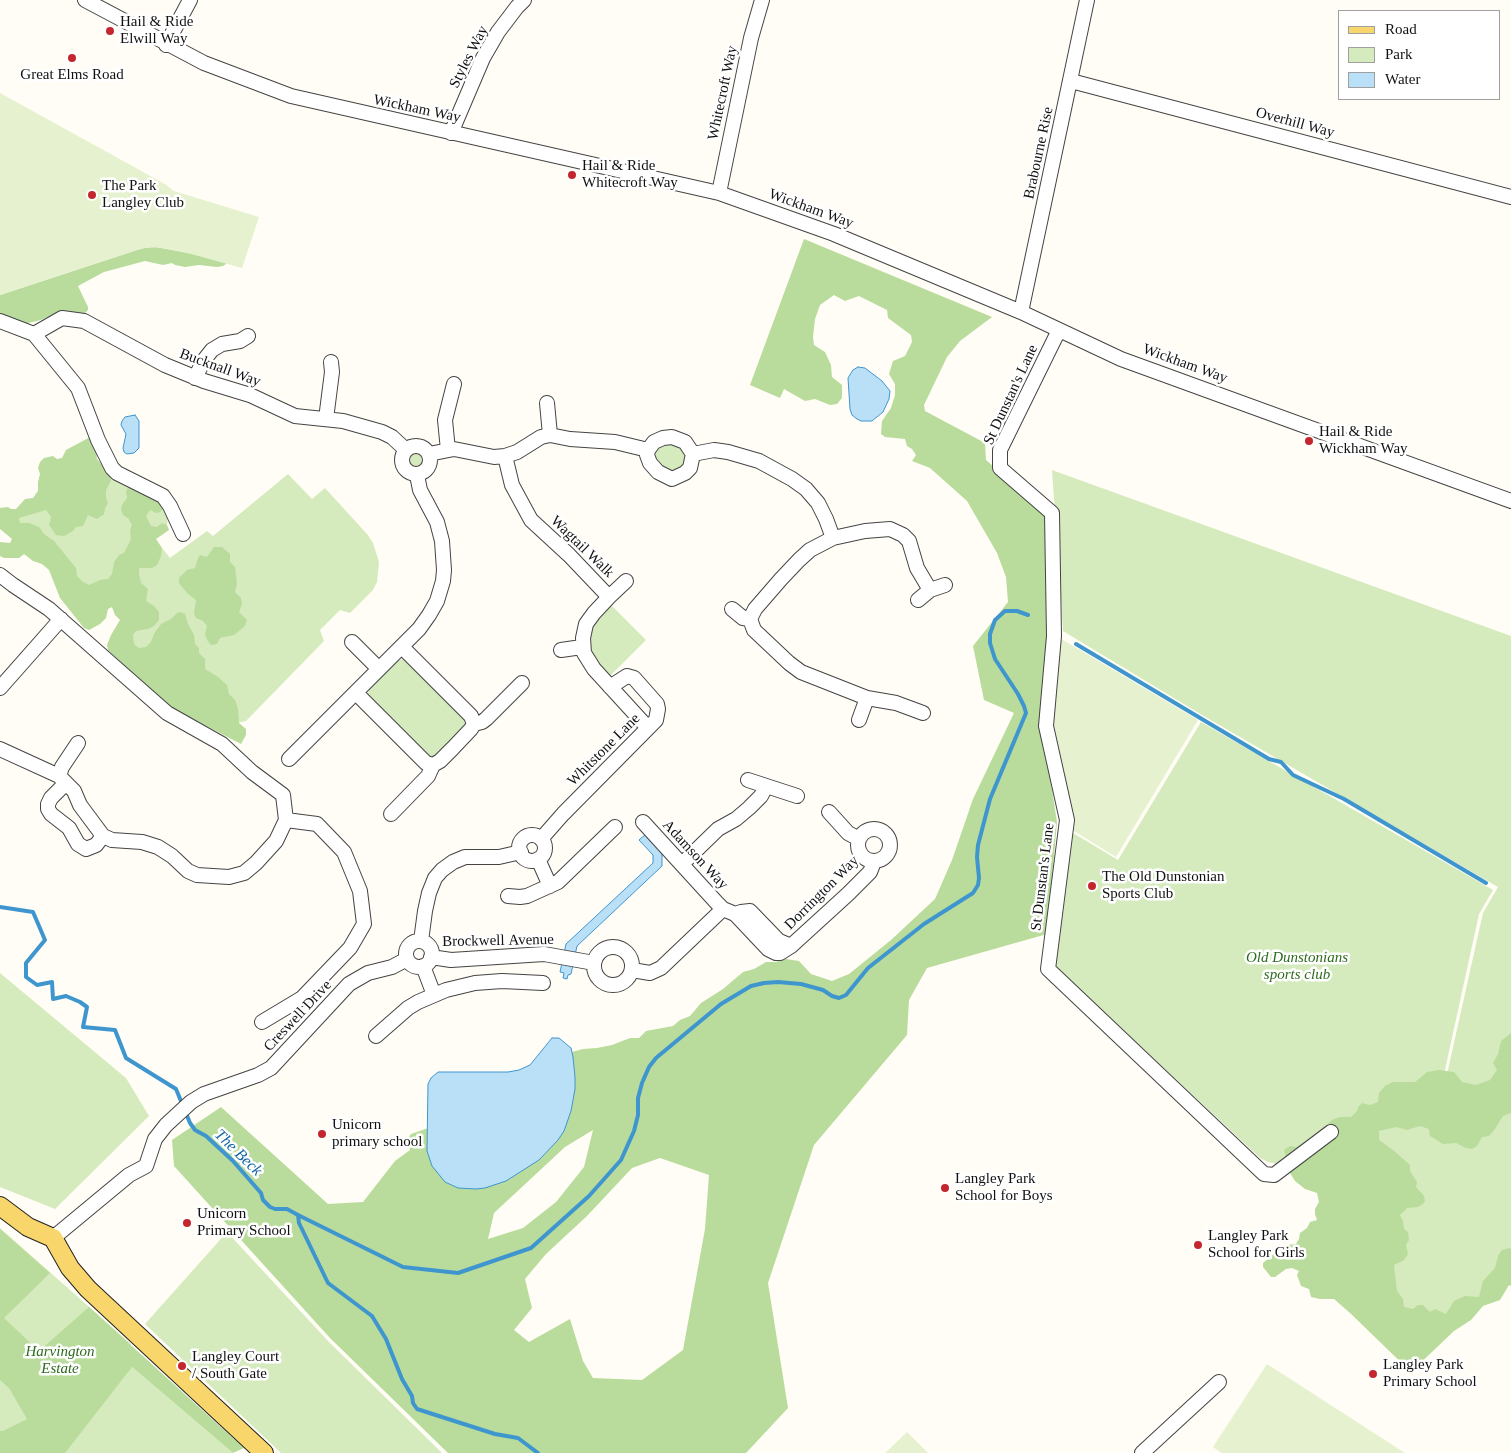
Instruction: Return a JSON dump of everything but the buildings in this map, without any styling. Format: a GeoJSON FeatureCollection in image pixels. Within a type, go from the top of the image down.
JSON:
{"type":"FeatureCollection","features":[{"type":"Feature","properties":{"kind":"main road"},"geometry":{"type":"LineString","coordinates":[[0,1206],[28,1227],[53,1238],[70,1268],[88,1289],[264,1453]]}},
{"type":"Feature","properties":{"kind":"street","name":"Wickham Way"},"geometry":{"type":"LineString","coordinates":[[85,0],[166,44],[228,74],[291,96],[719,193],[834,234],[1021,312],[1121,359],[1511,501]]}},
{"type":"Feature","properties":{"kind":"street"},"geometry":{"type":"LineString","coordinates":[[166,44],[190,0]]}},
{"type":"Feature","properties":{"kind":"street","name":"Styles Way"},"geometry":{"type":"LineString","coordinates":[[451,133],[483,58],[498,32],[516,7],[524,0]]}},
{"type":"Feature","properties":{"kind":"street","name":"Whitecroft Way"},"geometry":{"type":"LineString","coordinates":[[719,193],[751,38],[762,0]]}},
{"type":"Feature","properties":{"kind":"street","name":"Brabourne Rise"},"geometry":{"type":"LineString","coordinates":[[1021,312],[1087,0]]}},
{"type":"Feature","properties":{"kind":"street","name":"Overhill Way"},"geometry":{"type":"LineString","coordinates":[[1071,81],[1511,197]]}},
{"type":"Feature","properties":{"kind":"street","name":"Bucknall Way"},"geometry":{"type":"LineString","coordinates":[[34,334],[57,319],[74,318],[94,326],[195,378],[250,395],[295,416],[343,421],[382,432],[392,437],[406,450]]}},
{"type":"Feature","properties":{"kind":"street"},"geometry":{"type":"LineString","coordinates":[[0,321],[34,334],[78,388],[98,440],[112,468],[117,473],[166,500],[183,534]]}},
{"type":"Feature","properties":{"kind":"street","name":"St Dunstan's Lane"},"geometry":{"type":"LineString","coordinates":[[1059,330],[1000,450],[1000,468],[1052,513],[1054,636],[1046,726],[1067,820],[1048,970],[1264,1174],[1274,1175],[1331,1132]]}},
{"type":"Feature","properties":{"kind":"street"},"geometry":{"type":"LineString","coordinates":[[195,378],[204,360],[212,350],[222,344],[240,341],[248,336]]}},
{"type":"Feature","properties":{"kind":"street"},"geometry":{"type":"LineString","coordinates":[[326,419],[332,372],[331,362]]}},
{"type":"Feature","properties":{"kind":"street"},"geometry":{"type":"LineString","coordinates":[[448,450],[445,420],[454,384]]}},
{"type":"Feature","properties":{"kind":"street"},"geometry":{"type":"LineString","coordinates":[[547,403],[550,435]]}},
{"type":"Feature","properties":{"kind":"street"},"geometry":{"type":"LineString","coordinates":[[429,454],[448,450],[460,450],[494,457],[505,456],[517,452],[541,437],[550,435],[570,439],[615,442],[648,450]]}},
{"type":"Feature","properties":{"kind":"street"},"geometry":{"type":"LineString","coordinates":[[672,437],[685,442],[694,454],[690,468],[679,484],[658,472],[648,459],[648,450],[658,440],[672,437]]}},
{"type":"Feature","properties":{"kind":"street"},"geometry":{"type":"LineString","coordinates":[[413,446],[422,447],[429,454],[429,467],[423,473],[417,475],[410,473],[403,466],[402,456],[406,450],[413,446]]}},
{"type":"Feature","properties":{"kind":"street"},"geometry":{"type":"LineString","coordinates":[[694,454],[714,450],[728,452],[759,461],[792,479],[806,489],[818,504],[833,538]]}},
{"type":"Feature","properties":{"kind":"street","name":"Wagtail Walk"},"geometry":{"type":"LineString","coordinates":[[505,456],[512,485],[527,514],[536,526],[569,555],[609,597],[594,612],[586,624],[582,646]]}},
{"type":"Feature","properties":{"kind":"street"},"geometry":{"type":"LineString","coordinates":[[289,760],[420,629],[433,609],[440,590],[444,570],[444,550],[440,532],[420,490],[417,475]]}},
{"type":"Feature","properties":{"kind":"street"},"geometry":{"type":"LineString","coordinates":[[923,713],[896,703],[867,698],[812,678],[795,669],[754,630],[750,619],[755,609],[799,560],[817,546],[833,538],[879,530],[890,529],[899,532],[909,541],[917,568],[930,590]]}},
{"type":"Feature","properties":{"kind":"street"},"geometry":{"type":"LineString","coordinates":[[0,575],[61,619],[138,685],[167,713],[222,744],[252,772],[283,795],[286,820],[276,841],[244,873],[229,877],[192,874],[158,846],[142,842],[112,840],[103,836],[80,805],[74,791],[63,779],[0,749]]}},
{"type":"Feature","properties":{"kind":"street"},"geometry":{"type":"LineString","coordinates":[[609,597],[626,581]]}},
{"type":"Feature","properties":{"kind":"street"},"geometry":{"type":"LineString","coordinates":[[918,600],[930,590],[945,585]]}},
{"type":"Feature","properties":{"kind":"street"},"geometry":{"type":"LineString","coordinates":[[732,609],[743,618],[750,619]]}},
{"type":"Feature","properties":{"kind":"street"},"geometry":{"type":"LineString","coordinates":[[0,688],[61,619]]}},
{"type":"Feature","properties":{"kind":"street"},"geometry":{"type":"LineString","coordinates":[[352,642],[379,670]]}},
{"type":"Feature","properties":{"kind":"street"},"geometry":{"type":"LineString","coordinates":[[561,650],[582,646],[590,664],[648,728]]}},
{"type":"Feature","properties":{"kind":"street"},"geometry":{"type":"LineString","coordinates":[[402,647],[471,716],[474,724]]}},
{"type":"Feature","properties":{"kind":"street","name":"Whitstone Lane"},"geometry":{"type":"LineString","coordinates":[[541,838],[658,716],[657,704],[653,698],[631,676],[608,684]]}},
{"type":"Feature","properties":{"kind":"street"},"geometry":{"type":"LineString","coordinates":[[391,814],[428,776],[433,765],[440,761],[470,731],[474,724],[486,719],[522,683]]}},
{"type":"Feature","properties":{"kind":"street"},"geometry":{"type":"LineString","coordinates":[[356,693],[426,763],[433,765]]}},
{"type":"Feature","properties":{"kind":"street"},"geometry":{"type":"LineString","coordinates":[[859,720],[867,698]]}},
{"type":"Feature","properties":{"kind":"street"},"geometry":{"type":"LineString","coordinates":[[78,742],[62,767],[63,779],[48,804],[48,809],[51,814],[69,828],[78,844],[86,849],[96,845],[103,836]]}},
{"type":"Feature","properties":{"kind":"street"},"geometry":{"type":"LineString","coordinates":[[748,780],[797,796]]}},
{"type":"Feature","properties":{"kind":"street"},"geometry":{"type":"LineString","coordinates":[[682,864],[718,829],[736,819],[749,808],[761,796],[766,786]]}},
{"type":"Feature","properties":{"kind":"street","name":"Dorrington Way"},"geometry":{"type":"LineString","coordinates":[[829,812],[848,833],[858,840]]}},
{"type":"Feature","properties":{"kind":"street"},"geometry":{"type":"LineString","coordinates":[[262,1022],[302,998],[350,948],[364,924],[360,891],[344,852],[317,824],[286,820]]}},
{"type":"Feature","properties":{"kind":"street","name":"Adamson Way"},"geometry":{"type":"LineString","coordinates":[[643,822],[729,912]]}},
{"type":"Feature","properties":{"kind":"street"},"geometry":{"type":"LineString","coordinates":[[508,896],[527,896],[563,878],[616,826]]}},
{"type":"Feature","properties":{"kind":"street","name":"Dorrington Way"},"geometry":{"type":"LineString","coordinates":[[873,829],[884,832],[888,836],[890,844],[889,852],[881,860],[874,862],[866,860],[859,852],[858,840],[865,831],[873,829]]}},
{"type":"Feature","properties":{"kind":"street"},"geometry":{"type":"LineString","coordinates":[[532,835],[541,838],[545,844],[544,853],[538,859],[526,859],[521,852],[520,845],[524,838],[532,835]]}},
{"type":"Feature","properties":{"kind":"street"},"geometry":{"type":"LineString","coordinates":[[421,941],[424,911],[429,893],[435,878],[442,870],[464,857],[499,857],[521,852]]}},
{"type":"Feature","properties":{"kind":"street"},"geometry":{"type":"LineString","coordinates":[[538,859],[550,886]]}},
{"type":"Feature","properties":{"kind":"street","name":"Dorrington Way"},"geometry":{"type":"LineString","coordinates":[[729,912],[750,911],[779,941],[791,946],[867,876],[874,862]]}},
{"type":"Feature","properties":{"kind":"street"},"geometry":{"type":"LineString","coordinates":[[632,970],[650,973],[658,970],[729,912]]}},
{"type":"Feature","properties":{"kind":"street"},"geometry":{"type":"LineString","coordinates":[[427,962],[415,967],[407,959],[406,954],[410,944],[421,941],[430,947],[427,962],[434,995]]}},
{"type":"Feature","properties":{"kind":"street"},"geometry":{"type":"LineString","coordinates":[[618,947],[629,954],[632,960],[632,970],[627,979],[622,983],[610,985],[600,980],[596,975],[594,963],[605,949],[618,947]]}},
{"type":"Feature","properties":{"kind":"street","name":"Brockwell Avenue"},"geometry":{"type":"LineString","coordinates":[[427,962],[544,954],[594,963]]}},
{"type":"Feature","properties":{"kind":"street","name":"Creswell Drive"},"geometry":{"type":"LineString","coordinates":[[53,1238],[129,1175],[146,1166],[155,1139],[191,1102],[204,1094],[258,1075],[271,1068],[341,992],[361,976],[372,971],[392,967],[407,959]]}},
{"type":"Feature","properties":{"kind":"street"},"geometry":{"type":"LineString","coordinates":[[376,1036],[408,1008],[434,995],[461,986],[515,980],[543,983]]}},
{"type":"Feature","properties":{"kind":"street"},"geometry":{"type":"LineString","coordinates":[[1142,1453],[1219,1382]]}},
{"type":"Feature","properties":{"kind":"green space","name":"The Park Langley Club"},"geometry":{"type":"Polygon","coordinates":[[[0,93],[165,184],[174,191],[259,217],[242,268],[184,252],[150,247],[0,295],[0,93]]]}},
{"type":"Feature","properties":{"kind":"green space"},"geometry":{"type":"Polygon","coordinates":[[[804,239],[992,317],[960,341],[947,357],[924,405],[925,411],[985,443],[986,460],[1049,515],[1049,637],[1042,725],[1057,822],[1047,934],[927,968],[909,1000],[907,1035],[814,1145],[768,1283],[788,1408],[746,1453],[448,1453],[330,1338],[174,1166],[172,1140],[221,1107],[328,1204],[363,1202],[395,1161],[410,1150],[407,1140],[411,1134],[573,1078],[572,1052],[612,1045],[630,1038],[639,1038],[646,1031],[673,1026],[680,1020],[690,1016],[701,1003],[723,989],[743,972],[754,969],[766,962],[786,959],[799,961],[811,974],[832,981],[849,974],[891,940],[935,899],[952,860],[973,799],[1014,713],[984,700],[973,646],[1008,602],[1006,577],[997,553],[967,501],[930,468],[912,461],[916,455],[907,446],[905,439],[885,437],[881,434],[882,421],[891,408],[895,395],[895,384],[889,374],[893,361],[905,356],[912,342],[911,335],[888,318],[887,310],[859,296],[845,301],[834,295],[820,305],[815,319],[814,345],[825,352],[831,365],[832,377],[842,385],[842,398],[837,404],[830,405],[815,399],[805,401],[784,389],[780,398],[750,385],[804,239]],[[593,1130],[565,1147],[494,1213],[488,1239],[523,1228],[556,1202],[584,1167],[593,1130]],[[660,1158],[632,1168],[587,1216],[546,1254],[525,1279],[532,1308],[514,1330],[529,1342],[570,1319],[583,1361],[593,1378],[642,1380],[683,1350],[705,1229],[709,1175],[660,1158]]]}},
{"type":"Feature","properties":{"kind":"green space"},"geometry":{"type":"Polygon","coordinates":[[[156,247],[226,260],[226,264],[217,267],[199,265],[185,267],[172,263],[163,265],[145,261],[104,272],[78,286],[88,307],[84,314],[61,311],[41,320],[24,324],[0,315],[0,295],[143,248],[156,247]]]}},
{"type":"Feature","properties":{"kind":"green space"},"geometry":{"type":"Polygon","coordinates":[[[92,436],[97,459],[110,475],[111,481],[106,490],[108,503],[104,514],[97,519],[88,515],[83,526],[76,527],[64,536],[56,535],[49,525],[51,517],[46,510],[19,518],[20,523],[29,523],[39,527],[44,534],[54,541],[76,568],[77,576],[89,585],[108,579],[112,574],[114,562],[119,555],[124,553],[131,539],[130,530],[132,525],[121,510],[127,498],[126,491],[129,486],[162,505],[163,509],[160,512],[156,513],[150,510],[146,516],[151,526],[157,527],[162,523],[167,525],[169,530],[156,539],[162,548],[161,556],[157,565],[152,568],[139,568],[141,583],[148,589],[146,601],[159,612],[159,620],[148,629],[136,631],[133,635],[134,644],[139,648],[146,647],[161,624],[171,619],[177,613],[185,614],[194,635],[195,644],[199,648],[199,653],[205,659],[205,669],[227,685],[229,694],[235,700],[239,723],[246,729],[246,735],[241,744],[170,707],[108,650],[107,645],[111,635],[120,620],[115,615],[112,607],[108,609],[106,618],[100,624],[89,630],[84,628],[60,598],[49,570],[42,564],[33,561],[24,554],[19,558],[4,558],[0,556],[0,542],[10,543],[12,539],[0,529],[0,508],[16,509],[25,499],[33,498],[38,491],[40,474],[38,468],[40,462],[44,458],[53,456],[57,459],[62,458],[66,450],[92,436]]]}},
{"type":"Feature","properties":{"kind":"green space"},"geometry":{"type":"Polygon","coordinates":[[[668,441],[688,451],[683,470],[666,473],[652,454],[653,450],[668,441]]]}},
{"type":"Feature","properties":{"kind":"green space"},"geometry":{"type":"Polygon","coordinates":[[[412,451],[420,451],[425,456],[423,467],[412,469],[407,464],[407,456],[412,451]]]}},
{"type":"Feature","properties":{"kind":"green space"},"geometry":{"type":"Polygon","coordinates":[[[1052,470],[1511,636],[1511,1075],[1441,1101],[1483,913],[1498,887],[1202,715],[1063,631],[1052,470]]]}},
{"type":"Feature","properties":{"kind":"green space"},"geometry":{"type":"Polygon","coordinates":[[[288,474],[312,499],[325,488],[367,534],[373,543],[379,562],[377,582],[373,590],[350,613],[340,610],[320,630],[324,641],[246,721],[231,724],[131,649],[130,636],[139,613],[91,591],[11,524],[15,513],[107,477],[129,486],[162,505],[168,516],[167,525],[151,539],[170,558],[207,531],[213,536],[288,474]]]}},
{"type":"Feature","properties":{"kind":"green space"},"geometry":{"type":"Polygon","coordinates":[[[214,547],[222,547],[230,554],[230,562],[235,567],[237,584],[235,592],[241,598],[242,604],[239,612],[247,620],[245,626],[234,635],[220,638],[217,644],[211,645],[205,634],[207,626],[203,621],[196,618],[194,614],[196,600],[179,583],[179,578],[187,570],[195,568],[200,555],[207,557],[214,547]]]}},
{"type":"Feature","properties":{"kind":"green space"},"geometry":{"type":"Polygon","coordinates":[[[610,604],[646,640],[608,678],[591,657],[589,628],[610,604]]]}},
{"type":"Feature","properties":{"kind":"green space"},"geometry":{"type":"Polygon","coordinates":[[[1058,637],[1198,720],[1116,857],[1069,828],[1050,725],[1058,637]]]}},
{"type":"Feature","properties":{"kind":"green space"},"geometry":{"type":"Polygon","coordinates":[[[402,659],[406,660],[464,716],[467,722],[466,726],[436,756],[429,756],[369,697],[370,687],[396,662],[402,659]]]}},
{"type":"Feature","properties":{"kind":"green space","name":"Old Dunstonians sports club"},"geometry":{"type":"Polygon","coordinates":[[[1201,722],[1493,890],[1479,914],[1438,1102],[1285,1163],[1277,1164],[1260,1158],[1050,961],[1068,830],[1118,860],[1201,722]]]}},
{"type":"Feature","properties":{"kind":"green space"},"geometry":{"type":"Polygon","coordinates":[[[0,973],[126,1078],[149,1116],[55,1209],[0,1187],[0,973]]]}},
{"type":"Feature","properties":{"kind":"green space"},"geometry":{"type":"Polygon","coordinates":[[[1511,1033],[1511,1113],[1503,1116],[1489,1136],[1482,1137],[1477,1146],[1472,1149],[1456,1143],[1443,1144],[1430,1136],[1429,1129],[1420,1126],[1407,1130],[1396,1127],[1379,1131],[1379,1140],[1410,1165],[1410,1171],[1417,1182],[1416,1187],[1424,1196],[1425,1201],[1418,1207],[1407,1208],[1400,1215],[1404,1229],[1408,1232],[1409,1240],[1406,1245],[1408,1254],[1404,1260],[1394,1265],[1397,1291],[1403,1299],[1404,1307],[1413,1309],[1418,1305],[1423,1305],[1430,1312],[1435,1309],[1446,1314],[1454,1301],[1465,1296],[1479,1297],[1483,1281],[1495,1268],[1498,1256],[1502,1250],[1511,1249],[1511,1286],[1509,1285],[1500,1300],[1483,1306],[1471,1320],[1454,1331],[1411,1372],[1334,1299],[1311,1297],[1309,1289],[1301,1286],[1297,1275],[1299,1271],[1292,1268],[1286,1269],[1275,1277],[1271,1277],[1263,1267],[1263,1263],[1278,1250],[1287,1245],[1296,1244],[1300,1233],[1307,1228],[1310,1222],[1317,1220],[1315,1209],[1319,1202],[1317,1193],[1305,1189],[1295,1181],[1290,1173],[1284,1150],[1290,1146],[1296,1147],[1309,1140],[1332,1120],[1340,1117],[1351,1117],[1362,1103],[1370,1105],[1378,1102],[1379,1093],[1385,1086],[1393,1082],[1415,1082],[1427,1072],[1439,1070],[1454,1072],[1462,1082],[1476,1085],[1490,1080],[1497,1070],[1493,1063],[1498,1054],[1501,1041],[1511,1033]]]}},
{"type":"Feature","properties":{"kind":"green space"},"geometry":{"type":"Polygon","coordinates":[[[1511,1085],[1511,1279],[1413,1364],[1331,1143],[1511,1085]]]}},
{"type":"Feature","properties":{"kind":"green space","name":"Harvington Estate"},"geometry":{"type":"Polygon","coordinates":[[[0,1228],[131,1344],[132,1367],[233,1453],[0,1453],[0,1228]]]}},
{"type":"Feature","properties":{"kind":"green space","name":"Harvington Estate"},"geometry":{"type":"Polygon","coordinates":[[[0,1229],[50,1273],[4,1318],[39,1351],[89,1307],[244,1448],[233,1453],[132,1367],[65,1453],[0,1453],[0,1431],[27,1419],[9,1388],[0,1380],[0,1229]]]}},
{"type":"Feature","properties":{"kind":"green space"},"geometry":{"type":"Polygon","coordinates":[[[227,1232],[328,1341],[442,1453],[281,1453],[145,1324],[227,1232]]]}},
{"type":"Feature","properties":{"kind":"green space"},"geometry":{"type":"Polygon","coordinates":[[[1267,1364],[1405,1453],[1222,1453],[1213,1447],[1267,1364]]]}},
{"type":"Feature","properties":{"kind":"green space"},"geometry":{"type":"Polygon","coordinates":[[[907,1432],[928,1453],[885,1453],[907,1432]]]}},
{"type":"Feature","properties":{"kind":"water"},"geometry":{"type":"Polygon","coordinates":[[[858,367],[865,368],[882,381],[890,391],[889,399],[883,412],[872,421],[857,419],[852,415],[850,409],[848,378],[853,370],[858,367]]]}},
{"type":"Feature","properties":{"kind":"water"},"geometry":{"type":"Polygon","coordinates":[[[135,415],[139,421],[139,448],[134,453],[127,454],[123,448],[126,434],[121,425],[125,417],[135,415]]]}},
{"type":"Feature","properties":{"kind":"water"},"geometry":{"type":"Polygon","coordinates":[[[646,834],[662,851],[662,866],[577,946],[571,974],[568,975],[567,979],[563,978],[564,973],[560,972],[566,944],[653,863],[653,855],[639,840],[646,834]]]}},
{"type":"Feature","properties":{"kind":"water"},"geometry":{"type":"Polygon","coordinates":[[[552,1038],[559,1038],[571,1048],[575,1077],[571,1111],[564,1131],[558,1140],[539,1160],[506,1181],[476,1189],[458,1188],[445,1182],[432,1166],[427,1151],[428,1084],[431,1078],[438,1072],[508,1072],[519,1070],[530,1065],[552,1038]]]}},
{"type":"Feature","properties":{"kind":"waterway"},"geometry":{"type":"LineString","coordinates":[[298,1215],[403,1267],[458,1273],[531,1248],[589,1196],[621,1160],[634,1131],[642,1083],[649,1067],[656,1058],[721,1004],[751,986],[764,983],[801,984],[823,990],[839,998],[846,995],[868,968],[924,924],[973,893],[978,885],[979,878],[978,845],[990,799],[1026,713],[1018,694],[995,659],[990,643],[990,634],[995,620],[1005,611],[1017,611],[1028,615]]}},
{"type":"Feature","properties":{"kind":"waterway"},"geometry":{"type":"LineString","coordinates":[[1076,644],[1269,759],[1281,762],[1293,775],[1344,799],[1486,883]]}},
{"type":"Feature","properties":{"kind":"waterway","name":"The Beck"},"geometry":{"type":"LineString","coordinates":[[0,907],[33,912],[45,940],[26,963],[26,977],[37,985],[52,982],[53,999],[66,996],[87,1007],[83,1027],[115,1030],[126,1058],[176,1089],[190,1123],[195,1130],[206,1136],[233,1161],[261,1193],[263,1200],[270,1207],[287,1209],[298,1215],[299,1223],[328,1283],[372,1316],[386,1339],[402,1379],[417,1409],[495,1434],[518,1438],[538,1453]]}},
{"type":"Feature","properties":{"kind":"place","name":"Hail & Ride Elwill Way"},"geometry":{"type":"Point","coordinates":[110,31]}},
{"type":"Feature","properties":{"kind":"place","name":"Great Elms Road"},"geometry":{"type":"Point","coordinates":[72,58]}},
{"type":"Feature","properties":{"kind":"place","name":"Hail & Ride Whitecroft Way"},"geometry":{"type":"Point","coordinates":[572,175]}},
{"type":"Feature","properties":{"kind":"place","name":"The Park Langley Club"},"geometry":{"type":"Point","coordinates":[92,195]}},
{"type":"Feature","properties":{"kind":"place","name":"Hail & Ride Wickham Way"},"geometry":{"type":"Point","coordinates":[1309,441]}},
{"type":"Feature","properties":{"kind":"place","name":"The Old Dunstonian Sports Club"},"geometry":{"type":"Point","coordinates":[1092,886]}},
{"type":"Feature","properties":{"kind":"place","name":"Unicorn primary school"},"geometry":{"type":"Point","coordinates":[322,1134]}},
{"type":"Feature","properties":{"kind":"place","name":"Langley Park School for Boys"},"geometry":{"type":"Point","coordinates":[945,1188]}},
{"type":"Feature","properties":{"kind":"place","name":"Unicorn Primary School"},"geometry":{"type":"Point","coordinates":[187,1223]}},
{"type":"Feature","properties":{"kind":"place","name":"Langley Park School for Girls"},"geometry":{"type":"Point","coordinates":[1198,1245]}},
{"type":"Feature","properties":{"kind":"place","name":"Langley Court / South Gate"},"geometry":{"type":"Point","coordinates":[182,1366]}},
{"type":"Feature","properties":{"kind":"place","name":"Langley Park Primary School"},"geometry":{"type":"Point","coordinates":[1373,1374]}}]}
